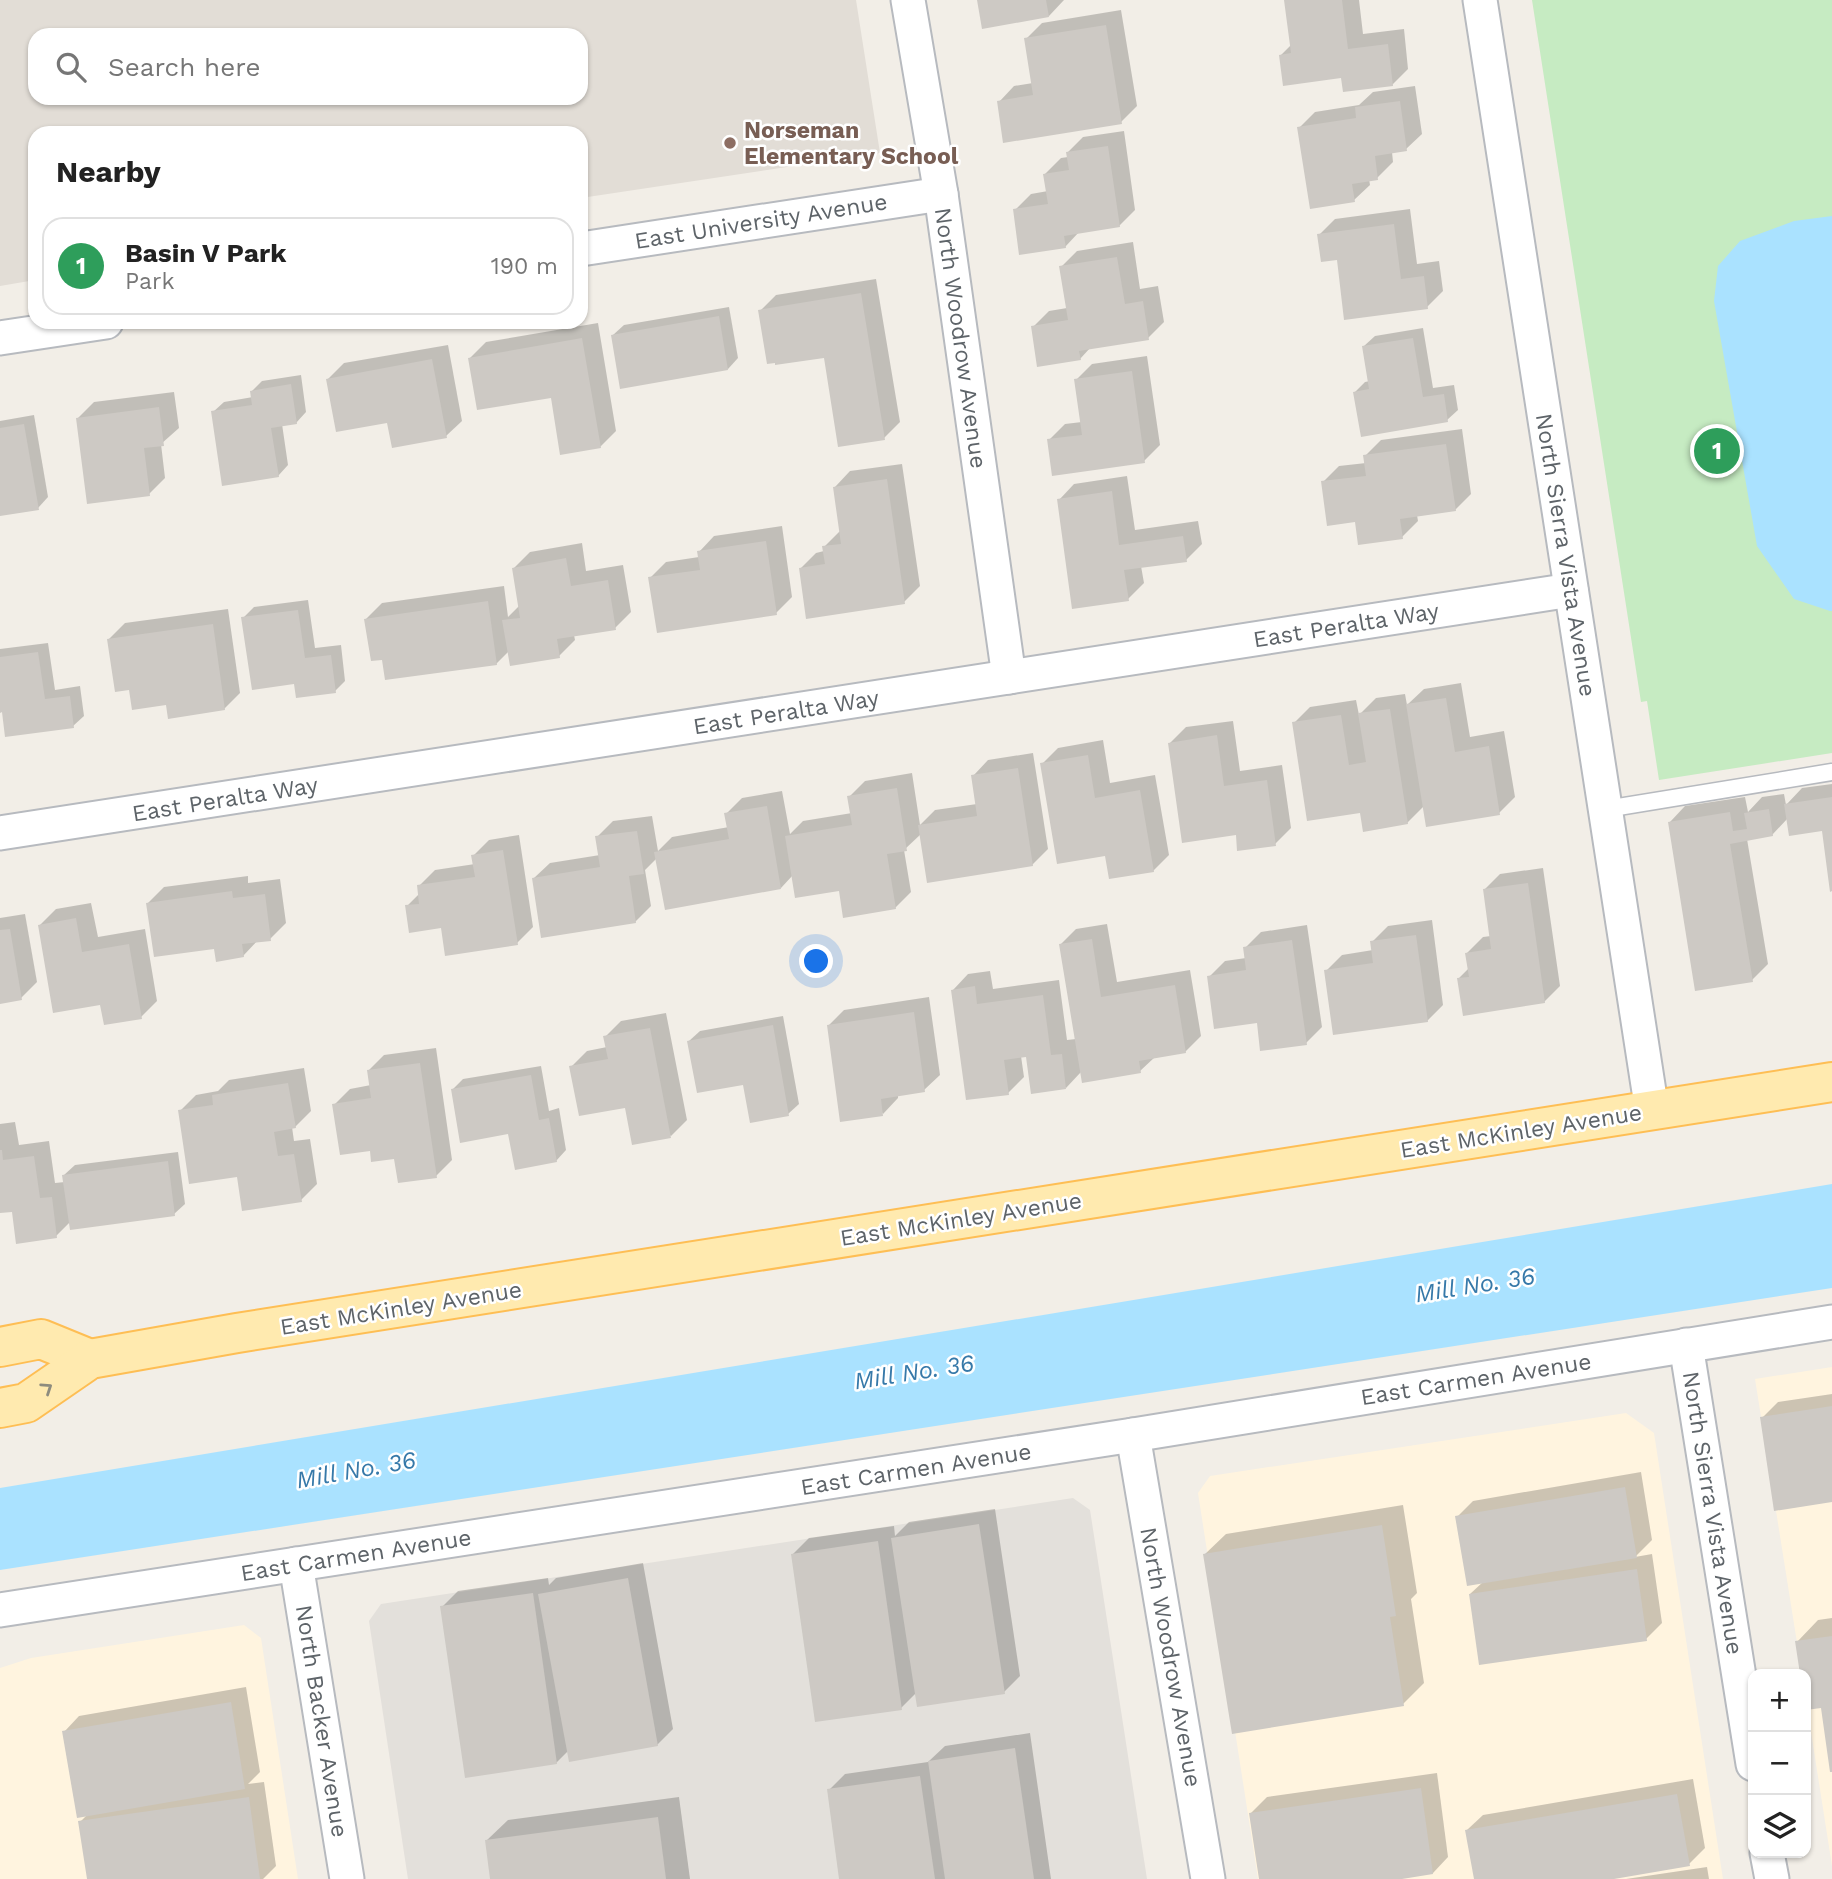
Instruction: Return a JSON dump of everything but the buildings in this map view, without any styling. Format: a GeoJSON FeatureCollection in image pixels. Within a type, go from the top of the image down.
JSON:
{"type":"FeatureCollection","features":[{"type":"Feature","properties":{"kind":"main road","name":"East McKinley Avenue"},"geometry":{"type":"LineString","coordinates":[[0,1408],[26,1403],[90,1359],[251,1331],[1832,1082]]}},
{"type":"Feature","properties":{"kind":"main road"},"geometry":{"type":"LineString","coordinates":[[0,1347],[40,1339],[90,1359]]}},
{"type":"Feature","properties":{"kind":"street","name":"North Woodrow Avenue"},"geometry":{"type":"LineString","coordinates":[[908,0],[941,194],[1009,677]]}},
{"type":"Feature","properties":{"kind":"street","name":"North Sierra Vista Avenue"},"geometry":{"type":"LineString","coordinates":[[1480,0],[1652,1111]]}},
{"type":"Feature","properties":{"kind":"street","name":"East University Avenue"},"geometry":{"type":"LineString","coordinates":[[588,248],[941,194]]}},
{"type":"Feature","properties":{"kind":"street"},"geometry":{"type":"LineString","coordinates":[[0,338],[60,329]]}},
{"type":"Feature","properties":{"kind":"street","name":"East Peralta Way"},"geometry":{"type":"LineString","coordinates":[[0,834],[1572,590]]}},
{"type":"Feature","properties":{"kind":"street","name":"East Carmen Avenue"},"geometry":{"type":"LineString","coordinates":[[0,1611],[1133,1436],[1832,1322]]}},
{"type":"Feature","properties":{"kind":"street","name":"North Sierra Vista Avenue"},"geometry":{"type":"LineString","coordinates":[[1686,1345],[1748,1733]]}},
{"type":"Feature","properties":{"kind":"street","name":"North Woodrow Avenue"},"geometry":{"type":"LineString","coordinates":[[1133,1436],[1208,1879]]}},
{"type":"Feature","properties":{"kind":"street","name":"North Backer Avenue"},"geometry":{"type":"LineString","coordinates":[[296,1564],[347,1879]]}},
{"type":"Feature","properties":{"kind":"street"},"geometry":{"type":"LineString","coordinates":[[1769,1858],[1772,1879]]}},
{"type":"Feature","properties":{"kind":"lane"},"geometry":{"type":"LineString","coordinates":[[1606,809],[1832,772]]}},
{"type":"Feature","properties":{"kind":"shaded area","name":"Norseman Elementary School"},"geometry":{"type":"Polygon","coordinates":[[[0,0],[856,0],[880,153],[588,197],[588,126],[28,126],[28,281],[0,286],[0,0]]]}},
{"type":"Feature","properties":{"kind":"shaded area"},"geometry":{"type":"Polygon","coordinates":[[[1832,1367],[1832,1866],[1811,1732],[1811,1669],[1801,1669],[1755,1379],[1832,1367]]]}},
{"type":"Feature","properties":{"kind":"shaded area"},"geometry":{"type":"Polygon","coordinates":[[[1626,1413],[1654,1433],[1723,1879],[1258,1879],[1198,1493],[1210,1476],[1626,1413]]]}},
{"type":"Feature","properties":{"kind":"shaded area"},"geometry":{"type":"Polygon","coordinates":[[[1073,1498],[1090,1510],[1147,1879],[408,1879],[369,1621],[381,1604],[1073,1498]]]}},
{"type":"Feature","properties":{"kind":"shaded area"},"geometry":{"type":"Polygon","coordinates":[[[244,1625],[261,1638],[298,1879],[0,1879],[0,1668],[31,1658],[244,1625]]]}},
{"type":"Feature","properties":{"kind":"green space"},"geometry":{"type":"Polygon","coordinates":[[[1532,0],[1832,0],[1832,753],[1659,780],[1647,701],[1641,702],[1532,0]]]}},
{"type":"Feature","properties":{"kind":"water"},"geometry":{"type":"Polygon","coordinates":[[[1832,216],[1830,611],[1794,599],[1757,546],[1714,301],[1718,266],[1740,241],[1794,221],[1832,216]]]}},
{"type":"Feature","properties":{"kind":"water","name":"Mill No. 36"},"geometry":{"type":"Polygon","coordinates":[[[1832,1184],[1832,1288],[0,1570],[0,1488],[1832,1184]]]}},
{"type":"Feature","properties":{"kind":"place","name":"Norseman Elementary School"},"geometry":{"type":"Point","coordinates":[730,143]}},
{"type":"Feature","properties":{"kind":"place","name":"Basin V Park"},"geometry":{"type":"Point","coordinates":[1717,451]}}]}
